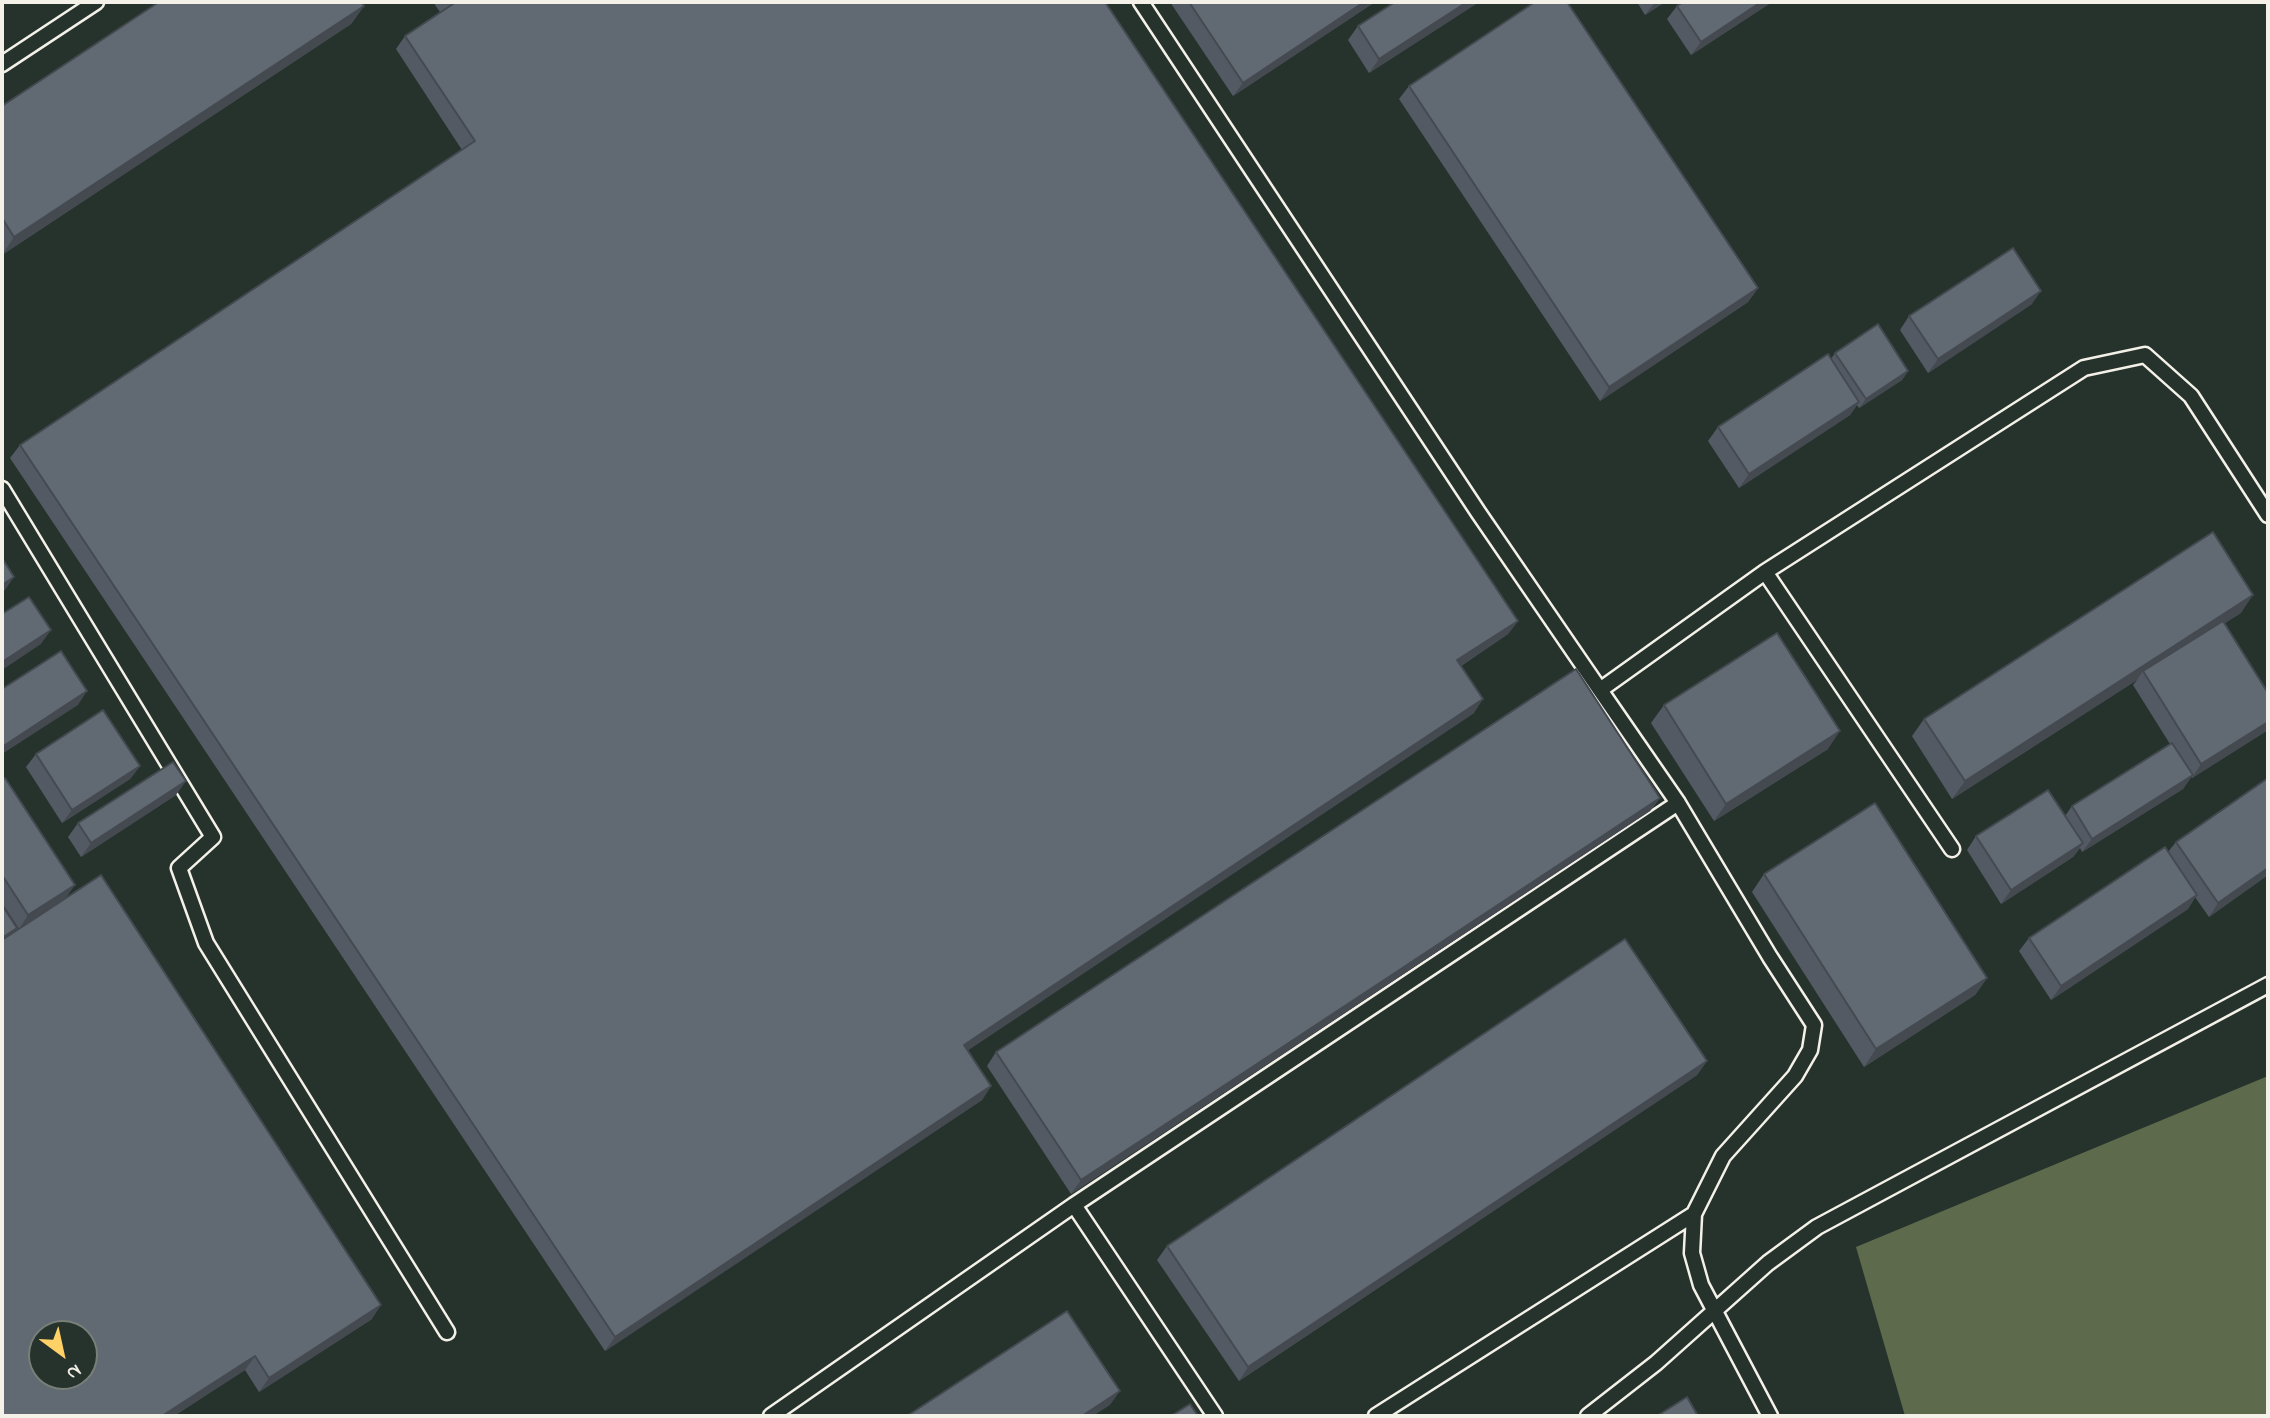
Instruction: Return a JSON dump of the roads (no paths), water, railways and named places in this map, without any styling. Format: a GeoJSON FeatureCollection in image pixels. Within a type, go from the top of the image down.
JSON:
{"type":"FeatureCollection","features":[{"type":"Feature","properties":{"kind":"lane"},"geometry":{"type":"LineString","coordinates":[[2,64],[96,2]]}},
{"type":"Feature","properties":{"kind":"lane"},"geometry":{"type":"LineString","coordinates":[[1141,2],[1478,512],[1678,803],[1814,1025],[1810,1050],[1795,1076],[1723,1156],[1693,1214],[1692,1253],[1701,1285],[1770,1416]]}},
{"type":"Feature","properties":{"kind":"lane"},"geometry":{"type":"LineString","coordinates":[[1601,690],[1765,572],[2084,368],[2145,355],[2191,396],[2268,515]]}},
{"type":"Feature","properties":{"kind":"lane"},"geometry":{"type":"LineString","coordinates":[[2,489],[213,837],[179,868],[206,943],[447,1332]]}},
{"type":"Feature","properties":{"kind":"lane"},"geometry":{"type":"LineString","coordinates":[[1765,572],[1952,849]]}},
{"type":"Feature","properties":{"kind":"lane"},"geometry":{"type":"LineString","coordinates":[[771,1416],[1074,1205],[1678,803]]}},
{"type":"Feature","properties":{"kind":"lane"},"geometry":{"type":"LineString","coordinates":[[1588,1416],[1714,1313],[1768,1263],[1817,1227],[2268,985]]}},
{"type":"Feature","properties":{"kind":"lane"},"geometry":{"type":"LineString","coordinates":[[1074,1205],[1215,1416]]}},
{"type":"Feature","properties":{"kind":"lane"},"geometry":{"type":"LineString","coordinates":[[1376,1416],[1693,1214]]}}]}
